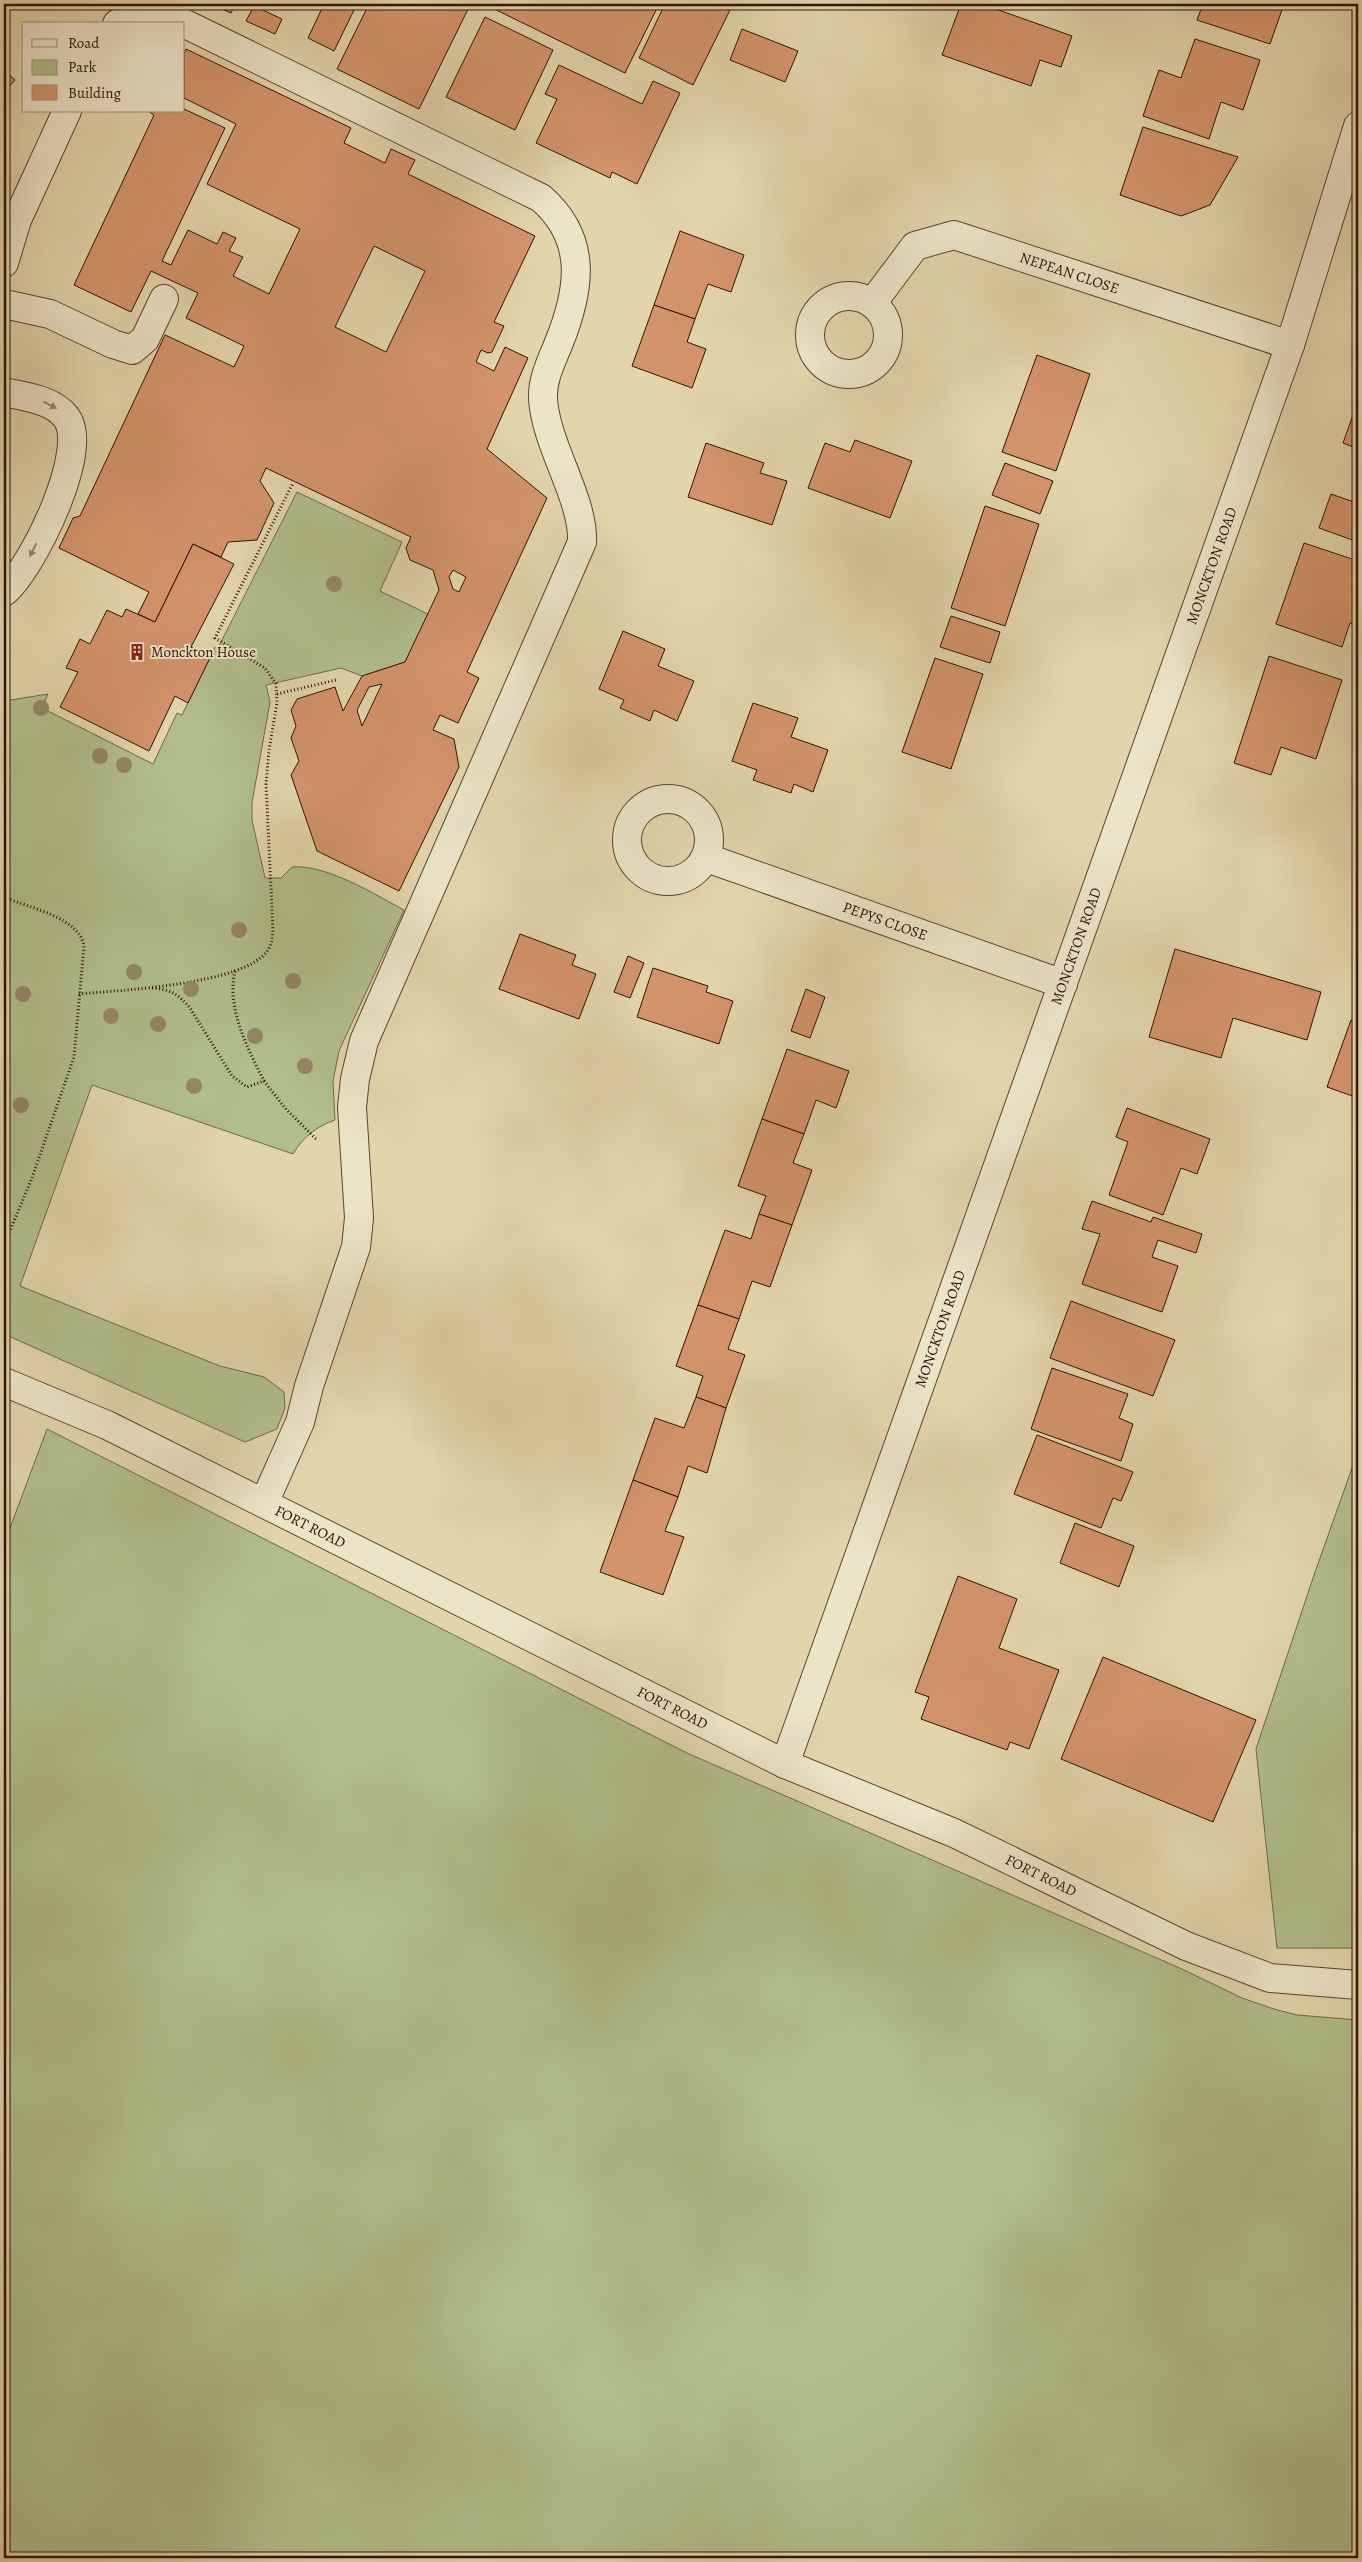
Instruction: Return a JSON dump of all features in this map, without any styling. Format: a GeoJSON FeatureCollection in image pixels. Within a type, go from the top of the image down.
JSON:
{"type":"FeatureCollection","features":[{"type":"Feature","properties":{"kind":"street"},"geometry":{"type":"LineString","coordinates":[[129,14],[159,13],[181,22]]}},
{"type":"Feature","properties":{"kind":"street"},"geometry":{"type":"LineString","coordinates":[[185,24],[384,123],[541,198],[563,221],[571,240],[575,260],[572,309],[546,376],[543,400],[547,423],[580,523],[582,542],[364,1041],[355,1079],[352,1107],[359,1218],[356,1247],[309,1386],[300,1422],[264,1503]]}},
{"type":"Feature","properties":{"kind":"street"},"geometry":{"type":"LineString","coordinates":[[4,263],[17,220],[67,112]]}},
{"type":"Feature","properties":{"kind":"street","name":"MONCKTON ROAD"},"geometry":{"type":"LineString","coordinates":[[785,1764],[1290,345],[1358,126]]}},
{"type":"Feature","properties":{"kind":"street","name":"NEPEAN CLOSE"},"geometry":{"type":"LineString","coordinates":[[873,302],[915,246],[954,235],[1290,345]]}},
{"type":"Feature","properties":{"kind":"street"},"geometry":{"type":"LineString","coordinates":[[4,304],[50,314],[113,344],[132,350],[145,339],[164,299]]}},
{"type":"Feature","properties":{"kind":"street"},"geometry":{"type":"LineString","coordinates":[[4,392],[38,400],[61,411],[72,430],[74,442],[67,476],[48,520],[18,577],[4,592]]}},
{"type":"Feature","properties":{"kind":"street","name":"PEPYS CLOSE"},"geometry":{"type":"LineString","coordinates":[[707,858],[1063,984]]}},
{"type":"Feature","properties":{"kind":"street","name":"FORT ROAD"},"geometry":{"type":"LineString","coordinates":[[4,1382],[108,1425],[785,1764],[954,1833],[1186,1946],[1270,1978],[1358,1985]]}},
{"type":"Feature","properties":{"kind":"path"},"geometry":{"type":"LineString","coordinates":[[80,994],[203,980],[235,971],[259,959],[267,951],[273,932],[266,784],[278,694],[276,684],[265,668],[215,638],[293,483]]}},
{"type":"Feature","properties":{"kind":"path"},"geometry":{"type":"LineString","coordinates":[[278,694],[336,680]]}},
{"type":"Feature","properties":{"kind":"path"},"geometry":{"type":"LineString","coordinates":[[4,897],[66,921],[77,929],[82,936],[84,946],[74,1057],[32,1178],[4,1245]]}},
{"type":"Feature","properties":{"kind":"path"},"geometry":{"type":"LineString","coordinates":[[235,971],[232,982],[235,1006],[248,1047],[264,1082],[285,1108],[321,1144]]}},
{"type":"Feature","properties":{"kind":"path"},"geometry":{"type":"LineString","coordinates":[[144,987],[166,989],[182,999],[238,1082],[247,1087],[264,1082]]}},
{"type":"Feature","properties":{"kind":"green space"},"geometry":{"type":"Polygon","coordinates":[[[297,492],[402,542],[380,591],[428,614],[405,662],[362,676],[341,668],[266,685],[270,702],[252,803],[252,820],[265,878],[281,878],[292,867],[320,870],[349,881],[404,910],[339,1051],[333,1081],[335,1120],[311,1133],[293,1154],[92,1085],[20,1286],[220,1366],[264,1377],[284,1392],[285,1408],[277,1429],[245,1442],[4,1334],[4,701],[48,694],[42,708],[153,764],[177,713],[182,715],[215,647],[218,648],[297,492]]]}},
{"type":"Feature","properties":{"kind":"green space"},"geometry":{"type":"Polygon","coordinates":[[[47,1429],[687,1753],[1182,1969],[1242,1998],[1297,2015],[1358,2020],[1358,2558],[4,2558],[4,1544],[47,1429]]]}},
{"type":"Feature","properties":{"kind":"green space"},"geometry":{"type":"Polygon","coordinates":[[[1358,1451],[1358,1948],[1277,1948],[1256,1749],[1358,1451]]]}},
{"type":"Feature","properties":{"kind":"building"},"geometry":{"type":"Polygon","coordinates":[[[211,4],[235,4],[231,13],[211,4]]]}},
{"type":"Feature","properties":{"kind":"building"},"geometry":{"type":"Polygon","coordinates":[[[324,4],[357,4],[334,51],[308,38],[324,4]]]}},
{"type":"Feature","properties":{"kind":"building"},"geometry":{"type":"Polygon","coordinates":[[[369,4],[470,5],[419,109],[337,69],[369,4]]]}},
{"type":"Feature","properties":{"kind":"building"},"geometry":{"type":"Polygon","coordinates":[[[484,4],[659,4],[625,73],[484,4]]]}},
{"type":"Feature","properties":{"kind":"building"},"geometry":{"type":"Polygon","coordinates":[[[665,4],[733,4],[693,85],[639,58],[665,4]]]}},
{"type":"Feature","properties":{"kind":"building"},"geometry":{"type":"Polygon","coordinates":[[[961,4],[991,4],[990,7],[1072,36],[1061,67],[1040,60],[1031,86],[942,55],[961,4]]]}},
{"type":"Feature","properties":{"kind":"building"},"geometry":{"type":"Polygon","coordinates":[[[1203,4],[1284,4],[1270,44],[1197,20],[1203,4]]]}},
{"type":"Feature","properties":{"kind":"building"},"geometry":{"type":"Polygon","coordinates":[[[254,6],[282,19],[275,34],[246,21],[254,6]]]}},
{"type":"Feature","properties":{"kind":"building"},"geometry":{"type":"Polygon","coordinates":[[[485,17],[553,50],[515,130],[446,97],[485,17]]]}},
{"type":"Feature","properties":{"kind":"building"},"geometry":{"type":"Polygon","coordinates":[[[742,29],[798,51],[785,82],[730,60],[742,29]]]}},
{"type":"Feature","properties":{"kind":"building"},"geometry":{"type":"Polygon","coordinates":[[[1195,39],[1260,60],[1243,110],[1221,102],[1209,139],[1143,116],[1159,70],[1181,78],[1195,39]]]}},
{"type":"Feature","properties":{"kind":"building"},"geometry":{"type":"Polygon","coordinates":[[[186,49],[351,128],[344,143],[385,163],[391,149],[415,160],[408,174],[535,236],[494,322],[504,326],[492,352],[488,353],[481,350],[476,362],[494,371],[505,347],[528,358],[487,449],[547,498],[467,672],[479,678],[458,723],[440,715],[433,730],[454,739],[459,767],[399,891],[317,851],[291,775],[299,761],[291,738],[296,726],[291,710],[297,699],[335,687],[343,711],[362,676],[405,662],[439,590],[433,570],[410,560],[406,548],[411,537],[266,468],[260,481],[274,503],[257,540],[228,542],[221,557],[193,544],[155,622],[138,614],[149,592],[59,548],[73,518],[80,516],[165,335],[234,367],[244,346],[186,318],[198,293],[151,271],[131,312],[74,285],[154,115],[150,112],[185,112],[185,109],[225,128],[162,261],[171,265],[188,230],[217,244],[223,232],[236,238],[229,251],[243,257],[233,276],[269,294],[300,229],[207,184],[236,124],[185,98],[186,49]],[[374,246],[335,327],[386,352],[425,271],[374,246]],[[453,570],[449,577],[453,589],[459,592],[466,577],[453,570]],[[382,684],[369,687],[357,710],[362,726],[382,684]]]}},
{"type":"Feature","properties":{"kind":"building"},"geometry":{"type":"Polygon","coordinates":[[[559,65],[642,104],[653,81],[680,93],[637,184],[612,172],[610,178],[536,143],[557,99],[545,94],[559,65]]]}},
{"type":"Feature","properties":{"kind":"building"},"geometry":{"type":"Polygon","coordinates":[[[4,70],[15,80],[4,92],[4,70]]]}},
{"type":"Feature","properties":{"kind":"building"},"geometry":{"type":"Polygon","coordinates":[[[1143,127],[1238,157],[1210,205],[1181,216],[1120,195],[1143,127]]]}},
{"type":"Feature","properties":{"kind":"building"},"geometry":{"type":"Polygon","coordinates":[[[680,231],[744,255],[731,292],[708,284],[695,319],[654,305],[680,231]]]}},
{"type":"Feature","properties":{"kind":"building"},"geometry":{"type":"Polygon","coordinates":[[[654,305],[695,319],[687,342],[706,349],[692,388],[632,366],[654,305]]]}},
{"type":"Feature","properties":{"kind":"building"},"geometry":{"type":"Polygon","coordinates":[[[1037,355],[1090,374],[1056,471],[1002,452],[1037,355]]]}},
{"type":"Feature","properties":{"kind":"building"},"geometry":{"type":"Polygon","coordinates":[[[1358,401],[1358,449],[1343,443],[1358,401]]]}},
{"type":"Feature","properties":{"kind":"building"},"geometry":{"type":"Polygon","coordinates":[[[855,440],[912,461],[890,518],[808,488],[825,443],[850,452],[855,440]]]}},
{"type":"Feature","properties":{"kind":"building"},"geometry":{"type":"Polygon","coordinates":[[[706,443],[764,463],[760,473],[787,481],[772,525],[688,497],[706,443]]]}},
{"type":"Feature","properties":{"kind":"building"},"geometry":{"type":"Polygon","coordinates":[[[1005,463],[1053,481],[1040,514],[992,495],[1005,463]]]}},
{"type":"Feature","properties":{"kind":"building"},"geometry":{"type":"Polygon","coordinates":[[[1358,490],[1358,542],[1319,528],[1331,494],[1354,502],[1358,490]]]}},
{"type":"Feature","properties":{"kind":"building"},"geometry":{"type":"Polygon","coordinates":[[[985,506],[1039,524],[1005,626],[951,608],[985,506]]]}},
{"type":"Feature","properties":{"kind":"building"},"geometry":{"type":"Polygon","coordinates":[[[1304,543],[1358,561],[1358,626],[1350,623],[1342,647],[1276,624],[1304,543]]]}},
{"type":"Feature","properties":{"kind":"building","name":"Monckton House"},"geometry":{"type":"Polygon","coordinates":[[[193,544],[234,564],[191,647],[210,658],[188,703],[175,696],[149,751],[60,707],[78,672],[66,668],[80,639],[90,644],[107,610],[122,617],[126,609],[155,622],[193,544]]]}},
{"type":"Feature","properties":{"kind":"building"},"geometry":{"type":"Polygon","coordinates":[[[951,616],[1000,632],[990,663],[940,647],[951,616]]]}},
{"type":"Feature","properties":{"kind":"building"},"geometry":{"type":"Polygon","coordinates":[[[623,631],[665,649],[658,666],[694,681],[677,721],[654,710],[650,721],[620,708],[624,700],[599,689],[623,631]]]}},
{"type":"Feature","properties":{"kind":"building"},"geometry":{"type":"Polygon","coordinates":[[[1269,656],[1342,680],[1316,759],[1281,747],[1271,775],[1234,763],[1269,656]]]}},
{"type":"Feature","properties":{"kind":"building"},"geometry":{"type":"Polygon","coordinates":[[[935,658],[983,674],[951,769],[902,752],[935,658]]]}},
{"type":"Feature","properties":{"kind":"building"},"geometry":{"type":"Polygon","coordinates":[[[753,703],[798,718],[791,737],[828,750],[813,792],[794,784],[791,793],[753,780],[757,770],[732,761],[753,703]]]}},
{"type":"Feature","properties":{"kind":"building"},"geometry":{"type":"Polygon","coordinates":[[[520,934],[576,955],[572,965],[596,974],[579,1019],[499,989],[520,934]]]}},
{"type":"Feature","properties":{"kind":"building"},"geometry":{"type":"Polygon","coordinates":[[[1175,949],[1321,992],[1307,1040],[1233,1018],[1221,1058],[1149,1037],[1175,949]]]}},
{"type":"Feature","properties":{"kind":"building"},"geometry":{"type":"Polygon","coordinates":[[[628,956],[644,963],[630,998],[614,992],[628,956]]]}},
{"type":"Feature","properties":{"kind":"building"},"geometry":{"type":"Polygon","coordinates":[[[653,968],[708,986],[706,992],[733,1001],[719,1044],[637,1017],[653,968]]]}},
{"type":"Feature","properties":{"kind":"building"},"geometry":{"type":"Polygon","coordinates":[[[806,989],[825,997],[810,1038],[791,1031],[806,989]]]}},
{"type":"Feature","properties":{"kind":"building"},"geometry":{"type":"Polygon","coordinates":[[[1351,1020],[1358,1022],[1358,1098],[1327,1087],[1351,1020]]]}},
{"type":"Feature","properties":{"kind":"building"},"geometry":{"type":"Polygon","coordinates":[[[787,1049],[849,1071],[836,1108],[816,1100],[804,1134],[762,1119],[787,1049]]]}},
{"type":"Feature","properties":{"kind":"building"},"geometry":{"type":"Polygon","coordinates":[[[1127,1108],[1210,1139],[1197,1174],[1181,1168],[1163,1215],[1109,1195],[1128,1142],[1116,1137],[1127,1108]]]}},
{"type":"Feature","properties":{"kind":"building"},"geometry":{"type":"Polygon","coordinates":[[[762,1119],[804,1134],[793,1163],[812,1170],[792,1225],[759,1214],[766,1196],[738,1186],[762,1119]]]}},
{"type":"Feature","properties":{"kind":"building"},"geometry":{"type":"Polygon","coordinates":[[[1092,1201],[1151,1222],[1153,1217],[1202,1234],[1196,1253],[1158,1240],[1152,1257],[1178,1266],[1162,1312],[1082,1284],[1100,1234],[1082,1229],[1092,1201]]]}},
{"type":"Feature","properties":{"kind":"building"},"geometry":{"type":"Polygon","coordinates":[[[759,1214],[792,1225],[770,1287],[752,1281],[739,1319],[698,1305],[725,1230],[751,1239],[759,1214]]]}},
{"type":"Feature","properties":{"kind":"building"},"geometry":{"type":"Polygon","coordinates":[[[1071,1301],[1175,1340],[1153,1396],[1050,1358],[1071,1301]]]}},
{"type":"Feature","properties":{"kind":"building"},"geometry":{"type":"Polygon","coordinates":[[[698,1305],[739,1319],[728,1349],[745,1355],[726,1408],[696,1397],[703,1376],[676,1366],[698,1305]]]}},
{"type":"Feature","properties":{"kind":"building"},"geometry":{"type":"Polygon","coordinates":[[[1052,1368],[1128,1394],[1119,1418],[1133,1424],[1121,1461],[1031,1429],[1052,1368]]]}},
{"type":"Feature","properties":{"kind":"building"},"geometry":{"type":"Polygon","coordinates":[[[696,1397],[726,1408],[707,1473],[688,1466],[678,1497],[633,1480],[655,1418],[684,1428],[696,1397]]]}},
{"type":"Feature","properties":{"kind":"building"},"geometry":{"type":"Polygon","coordinates":[[[1037,1435],[1133,1472],[1121,1501],[1113,1498],[1101,1528],[1014,1494],[1037,1435]]]}},
{"type":"Feature","properties":{"kind":"building"},"geometry":{"type":"Polygon","coordinates":[[[633,1480],[678,1497],[665,1531],[684,1537],[663,1595],[600,1572],[633,1480]]]}},
{"type":"Feature","properties":{"kind":"building"},"geometry":{"type":"Polygon","coordinates":[[[1075,1523],[1134,1546],[1119,1587],[1060,1563],[1075,1523]]]}},
{"type":"Feature","properties":{"kind":"building"},"geometry":{"type":"Polygon","coordinates":[[[958,1576],[1017,1599],[999,1648],[1059,1670],[1029,1749],[1010,1742],[1007,1750],[921,1719],[929,1697],[915,1692],[958,1576]]]}},
{"type":"Feature","properties":{"kind":"building"},"geometry":{"type":"Polygon","coordinates":[[[1103,1657],[1256,1720],[1213,1822],[1061,1759],[1103,1657]]]}},
{"type":"Feature","properties":{"kind":"place","name":"Monckton House"},"geometry":{"type":"Point","coordinates":[137,652]}}]}
